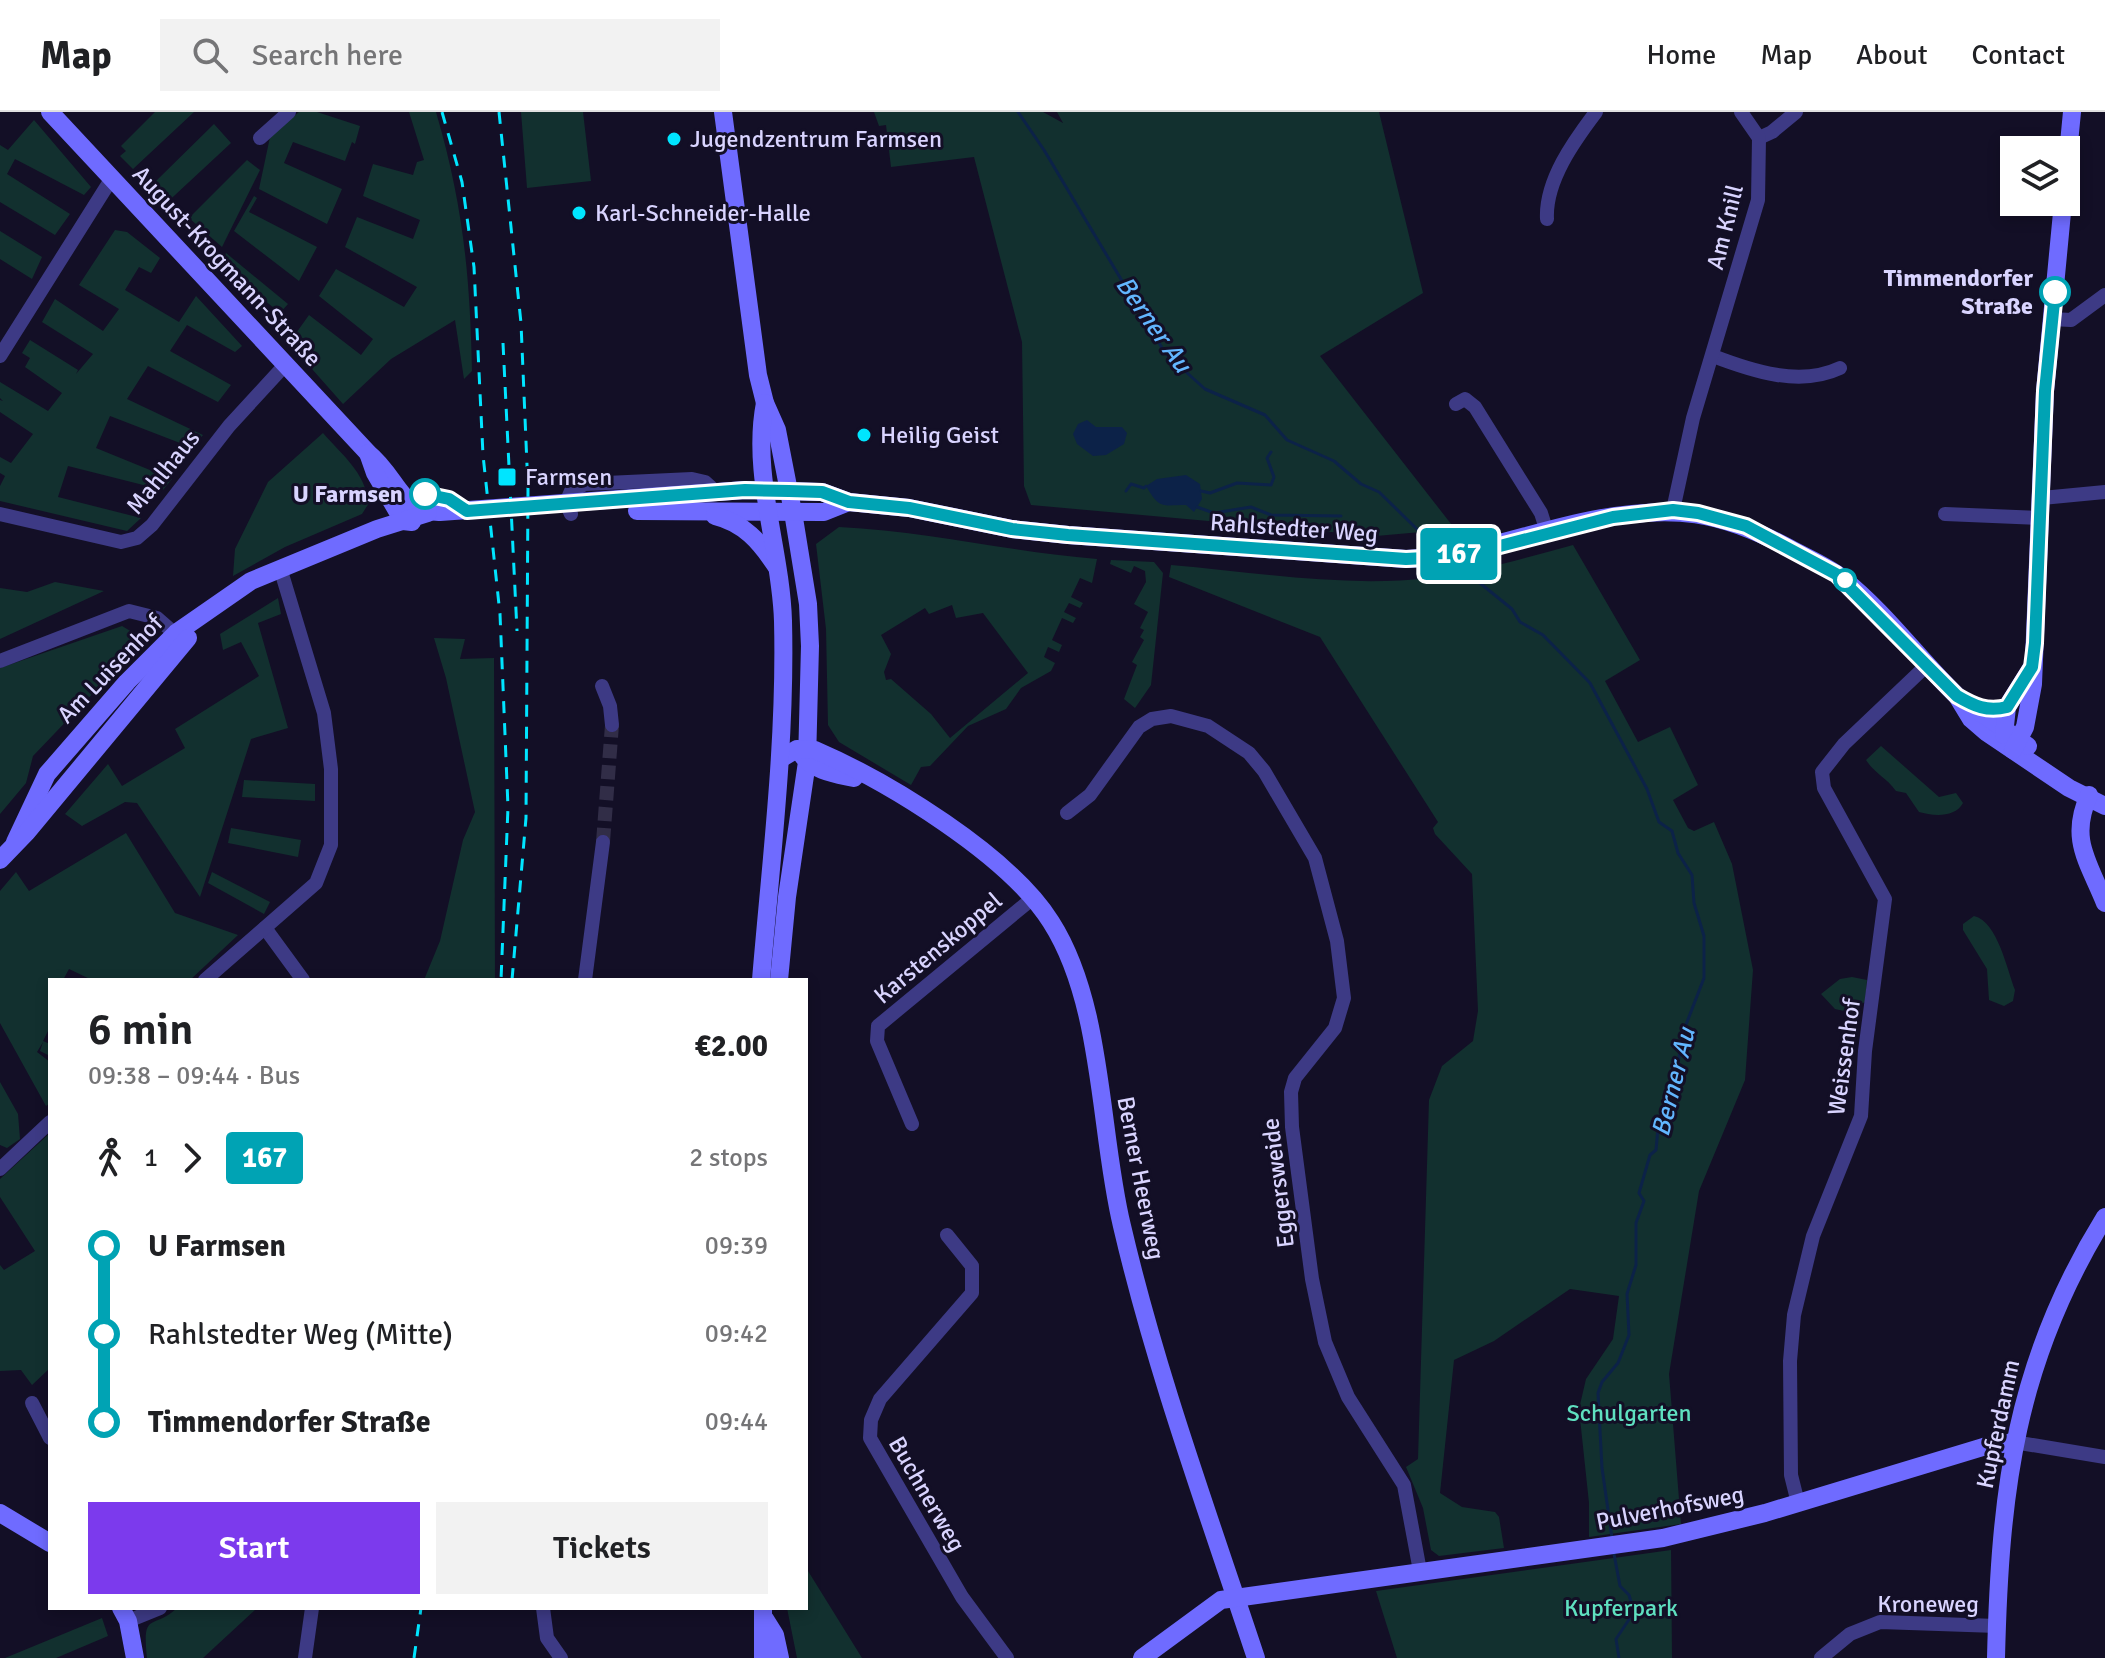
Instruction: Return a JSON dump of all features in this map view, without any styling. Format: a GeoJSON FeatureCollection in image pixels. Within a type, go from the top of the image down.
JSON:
{"type":"FeatureCollection","features":[{"type":"Feature","properties":{"kind":"main road","name":"August-Krogmann-Straße"},"geometry":{"type":"LineString","coordinates":[[50,112],[368,453],[385,467],[401,511]]}},
{"type":"Feature","properties":{"kind":"main road"},"geometry":{"type":"LineString","coordinates":[[723,112],[753,345],[765,403],[777,430],[808,604],[779,978]]}},
{"type":"Feature","properties":{"kind":"main road"},"geometry":{"type":"LineString","coordinates":[[2070,136],[2072,112]]}},
{"type":"Feature","properties":{"kind":"main road"},"geometry":{"type":"LineString","coordinates":[[2013,745],[2030,706],[2045,391],[2062,216]]}},
{"type":"Feature","properties":{"kind":"main road"},"geometry":{"type":"LineString","coordinates":[[761,978],[798,754],[783,704],[783,620],[759,434],[765,403]]}},
{"type":"Feature","properties":{"kind":"main road"},"geometry":{"type":"LineString","coordinates":[[401,511],[430,523],[716,492],[789,491]]}},
{"type":"Feature","properties":{"kind":"main road","name":"Rahlstedter Weg"},"geometry":{"type":"LineString","coordinates":[[789,491],[822,492],[849,502],[909,508],[1012,529],[1365,558],[1443,557],[1593,520],[1673,510],[1746,526],[1831,570],[1957,696],[1979,709],[2005,717],[2013,745]]}},
{"type":"Feature","properties":{"kind":"main road","name":"Rahlstedter Weg"},"geometry":{"type":"LineString","coordinates":[[793,512],[824,512],[849,502]]}},
{"type":"Feature","properties":{"kind":"main road"},"geometry":{"type":"LineString","coordinates":[[569,509],[793,512]]}},
{"type":"Feature","properties":{"kind":"main road","name":"Am Luisenhof"},"geometry":{"type":"LineString","coordinates":[[0,860],[15,842],[47,774],[137,671],[251,581],[377,529],[401,511],[569,509]]}},
{"type":"Feature","properties":{"kind":"main road"},"geometry":{"type":"LineString","coordinates":[[701,511],[738,524],[760,544],[778,569]]}},
{"type":"Feature","properties":{"kind":"main road"},"geometry":{"type":"LineString","coordinates":[[2005,717],[2032,667]]}},
{"type":"Feature","properties":{"kind":"main road","name":"Rahlstedter Weg"},"geometry":{"type":"LineString","coordinates":[[1957,696],[1971,719],[2075,779],[2089,795],[2105,806]]}},
{"type":"Feature","properties":{"kind":"main road","name":"Berner Heerweg"},"geometry":{"type":"LineString","coordinates":[[798,754],[876,783],[917,806],[998,864],[1033,898],[1061,938],[1077,977],[1126,1242],[1256,1658]]}},
{"type":"Feature","properties":{"kind":"main road"},"geometry":{"type":"LineString","coordinates":[[2089,795],[2079,817],[2078,838],[2105,903]]}},
{"type":"Feature","properties":{"kind":"main road","name":"Kupferdamm"},"geometry":{"type":"LineString","coordinates":[[1996,1658],[2004,1507],[2014,1442],[2049,1322],[2073,1268],[2105,1217]]}},
{"type":"Feature","properties":{"kind":"main road","name":"Pulverhofsweg"},"geometry":{"type":"LineString","coordinates":[[1142,1658],[1212,1603],[1697,1531],[1983,1447],[2014,1442]]}},
{"type":"Feature","properties":{"kind":"main road"},"geometry":{"type":"LineString","coordinates":[[0,1513],[48,1542]]}},
{"type":"Feature","properties":{"kind":"main road"},"geometry":{"type":"LineString","coordinates":[[763,1658],[760,1638],[764,1613]]}},
{"type":"Feature","properties":{"kind":"main road"},"geometry":{"type":"LineString","coordinates":[[764,1613],[775,1635],[780,1658]]}},
{"type":"Feature","properties":{"kind":"main road"},"geometry":{"type":"LineString","coordinates":[[125,1614],[135,1658]]}},
{"type":"Feature","properties":{"kind":"street"},"geometry":{"type":"LineString","coordinates":[[260,138],[289,112]]}},
{"type":"Feature","properties":{"kind":"street"},"geometry":{"type":"LineString","coordinates":[[1547,219],[1547,206],[1562,165],[1596,112]]}},
{"type":"Feature","properties":{"kind":"street"},"geometry":{"type":"LineString","coordinates":[[1741,112],[1759,138],[1772,132],[1796,112]]}},
{"type":"Feature","properties":{"kind":"street","name":"Am Knill"},"geometry":{"type":"LineString","coordinates":[[1673,510],[1682,458],[1758,200],[1759,138]]}},
{"type":"Feature","properties":{"kind":"street"},"geometry":{"type":"LineString","coordinates":[[0,356],[112,178]]}},
{"type":"Feature","properties":{"kind":"street"},"geometry":{"type":"LineString","coordinates":[[2052,319],[2071,320],[2105,295]]}},
{"type":"Feature","properties":{"kind":"street"},"geometry":{"type":"LineString","coordinates":[[1713,356],[1754,370],[1786,376],[1822,376],[1840,368]]}},
{"type":"Feature","properties":{"kind":"street","name":"Mahlhaus"},"geometry":{"type":"LineString","coordinates":[[0,514],[121,542],[137,538],[152,525],[247,405],[285,365]]}},
{"type":"Feature","properties":{"kind":"street"},"geometry":{"type":"LineString","coordinates":[[1456,404],[1465,399],[1475,407],[1541,513],[1547,532]]}},
{"type":"Feature","properties":{"kind":"street"},"geometry":{"type":"LineString","coordinates":[[2042,498],[2105,492]]}},
{"type":"Feature","properties":{"kind":"street"},"geometry":{"type":"LineString","coordinates":[[1945,514],[2041,518]]}},
{"type":"Feature","properties":{"kind":"street"},"geometry":{"type":"LineString","coordinates":[[207,978],[316,883],[331,845],[331,769],[324,713],[281,571]]}},
{"type":"Feature","properties":{"kind":"street"},"geometry":{"type":"LineString","coordinates":[[0,661],[129,611],[157,618],[179,638]]}},
{"type":"Feature","properties":{"kind":"street","name":"Weissenhof"},"geometry":{"type":"LineString","coordinates":[[1798,1503],[1791,1461],[1790,1361],[1794,1315],[1813,1236],[1861,1116],[1865,1051],[1885,899],[1824,788],[1822,772],[1844,744],[1926,666]]}},
{"type":"Feature","properties":{"kind":"street"},"geometry":{"type":"LineString","coordinates":[[602,686],[610,706],[612,725]]}},
{"type":"Feature","properties":{"kind":"street","name":"Eggersweide"},"geometry":{"type":"LineString","coordinates":[[1067,813],[1090,795],[1139,727],[1152,719],[1171,716],[1208,726],[1249,753],[1264,771],[1315,858],[1337,941],[1344,998],[1335,1028],[1295,1078],[1291,1092],[1292,1127],[1312,1279],[1325,1342],[1348,1397],[1404,1485],[1420,1571]]}},
{"type":"Feature","properties":{"kind":"street"},"geometry":{"type":"LineString","coordinates":[[586,978],[590,964],[603,842]]}},
{"type":"Feature","properties":{"kind":"street","name":"Karstenskoppel"},"geometry":{"type":"LineString","coordinates":[[912,1124],[877,1041],[878,1026],[1033,898]]}},
{"type":"Feature","properties":{"kind":"street"},"geometry":{"type":"LineString","coordinates":[[265,928],[302,978]]}},
{"type":"Feature","properties":{"kind":"street"},"geometry":{"type":"LineString","coordinates":[[590,964],[593,978]]}},
{"type":"Feature","properties":{"kind":"street"},"geometry":{"type":"LineString","coordinates":[[0,1169],[48,1124]]}},
{"type":"Feature","properties":{"kind":"street","name":"Buchnerweg"},"geometry":{"type":"LineString","coordinates":[[947,1235],[972,1266],[972,1293],[880,1399],[871,1420],[870,1438],[970,1610],[1007,1658]]}},
{"type":"Feature","properties":{"kind":"street"},"geometry":{"type":"LineString","coordinates":[[32,1403],[48,1434]]}},
{"type":"Feature","properties":{"kind":"street","name":"Pulverhofsweg"},"geometry":{"type":"LineString","coordinates":[[2014,1442],[2105,1457]]}},
{"type":"Feature","properties":{"kind":"street"},"geometry":{"type":"LineString","coordinates":[[125,1614],[148,1610]]}},
{"type":"Feature","properties":{"kind":"street"},"geometry":{"type":"LineString","coordinates":[[305,1658],[312,1610]]}},
{"type":"Feature","properties":{"kind":"street"},"geometry":{"type":"LineString","coordinates":[[543,1610],[547,1638],[561,1658]]}},
{"type":"Feature","properties":{"kind":"street","name":"Kroneweg"},"geometry":{"type":"LineString","coordinates":[[1821,1658],[1850,1634],[1880,1622],[1997,1626]]}},
{"type":"Feature","properties":{"kind":"green space"},"geometry":{"type":"Polygon","coordinates":[[[155,112],[194,112],[133,169],[120,156],[126,151],[121,146],[155,112]]]}},
{"type":"Feature","properties":{"kind":"green space"},"geometry":{"type":"Polygon","coordinates":[[[299,112],[317,112],[360,126],[355,144],[352,142],[345,161],[293,142],[284,163],[342,189],[327,224],[259,189],[270,137],[299,112]]]}},
{"type":"Feature","properties":{"kind":"green space"},"geometry":{"type":"Polygon","coordinates":[[[409,112],[436,112],[453,178],[463,240],[472,371],[464,379],[455,320],[391,359],[343,404],[289,343],[309,315],[361,355],[373,339],[319,296],[336,269],[404,307],[417,287],[345,247],[357,217],[413,239],[420,220],[363,196],[373,164],[413,175],[417,162],[424,160],[409,112]]]}},
{"type":"Feature","properties":{"kind":"green space"},"geometry":{"type":"Polygon","coordinates":[[[521,112],[583,112],[591,181],[527,188],[521,112]]]}},
{"type":"Feature","properties":{"kind":"green space"},"geometry":{"type":"Polygon","coordinates":[[[874,112],[1043,112],[1063,123],[1057,112],[1379,112],[1423,293],[1320,356],[1455,529],[1376,536],[1031,505],[1024,486],[1022,342],[974,157],[891,167],[886,125],[879,126],[874,112]]]}},
{"type":"Feature","properties":{"kind":"green space"},"geometry":{"type":"Polygon","coordinates":[[[34,120],[91,187],[84,195],[15,159],[7,174],[70,214],[55,235],[0,202],[0,145],[8,150],[34,120]]]}},
{"type":"Feature","properties":{"kind":"green space"},"geometry":{"type":"Polygon","coordinates":[[[214,124],[231,143],[161,208],[139,185],[148,177],[154,183],[214,124]]]}},
{"type":"Feature","properties":{"kind":"green space"},"geometry":{"type":"Polygon","coordinates":[[[247,160],[260,170],[222,247],[189,218],[247,160]]]}},
{"type":"Feature","properties":{"kind":"green space"},"geometry":{"type":"Polygon","coordinates":[[[254,196],[257,198],[249,212],[317,247],[299,281],[234,231],[254,196]]]}},
{"type":"Feature","properties":{"kind":"green space"},"geometry":{"type":"Polygon","coordinates":[[[115,230],[127,232],[160,258],[151,273],[139,267],[125,290],[179,322],[196,296],[242,346],[235,352],[187,325],[170,351],[231,385],[218,402],[148,366],[127,399],[203,435],[193,448],[110,416],[96,448],[172,479],[163,490],[68,466],[58,497],[141,518],[127,531],[0,501],[0,486],[5,476],[0,473],[0,457],[11,463],[33,434],[0,412],[0,400],[3,401],[0,398],[0,382],[48,411],[62,393],[25,367],[30,358],[22,353],[30,340],[78,370],[76,374],[93,354],[42,322],[55,299],[103,331],[119,309],[79,285],[115,230]]]}},
{"type":"Feature","properties":{"kind":"green space"},"geometry":{"type":"Polygon","coordinates":[[[0,231],[42,257],[32,279],[0,259],[0,231]]]}},
{"type":"Feature","properties":{"kind":"green space"},"geometry":{"type":"Polygon","coordinates":[[[226,253],[288,304],[280,313],[219,263],[226,253]]]}},
{"type":"Feature","properties":{"kind":"green space"},"geometry":{"type":"Polygon","coordinates":[[[323,433],[358,473],[369,503],[362,514],[285,547],[233,576],[235,549],[268,482],[323,433]]]}},
{"type":"Feature","properties":{"kind":"green space"},"geometry":{"type":"Polygon","coordinates":[[[839,527],[1097,559],[1092,583],[1080,578],[1071,597],[1083,603],[1080,608],[1069,603],[1064,612],[1076,618],[1073,623],[1062,618],[1052,640],[1062,645],[1059,652],[1048,647],[1044,657],[1055,663],[1051,671],[1021,688],[1006,709],[968,726],[930,766],[921,767],[911,785],[839,742],[828,725],[826,629],[816,544],[839,527]],[[952,605],[929,614],[925,608],[881,635],[891,654],[884,672],[886,680],[891,679],[931,714],[950,738],[1028,673],[983,613],[956,618],[952,605]]]}},
{"type":"Feature","properties":{"kind":"green space","name":"Schulgarten"},"geometry":{"type":"Polygon","coordinates":[[[1573,545],[1640,660],[1605,681],[1638,742],[1670,727],[1698,785],[1673,800],[1688,828],[1694,831],[1714,822],[1732,864],[1753,970],[1745,1080],[1699,1191],[1669,1374],[1681,1524],[1589,1537],[1589,1503],[1579,1409],[1586,1379],[1613,1339],[1619,1296],[1570,1289],[1494,1341],[1454,1360],[1440,1493],[1462,1507],[1495,1512],[1499,1517],[1504,1548],[1439,1556],[1431,1550],[1423,1508],[1406,1467],[1418,1459],[1429,1100],[1442,1066],[1473,1041],[1478,1011],[1472,874],[1435,834],[1433,828],[1438,822],[1320,637],[1169,577],[1171,565],[1332,580],[1397,581],[1465,572],[1573,545]]]}},
{"type":"Feature","properties":{"kind":"green space"},"geometry":{"type":"Polygon","coordinates":[[[1111,560],[1154,562],[1163,573],[1151,685],[1135,708],[1124,699],[1137,665],[1132,662],[1144,640],[1140,637],[1144,630],[1140,628],[1148,612],[1134,604],[1146,582],[1145,571],[1134,566],[1131,573],[1110,564],[1111,560]]]}},
{"type":"Feature","properties":{"kind":"green space"},"geometry":{"type":"Polygon","coordinates":[[[55,582],[104,591],[0,639],[0,588],[27,592],[55,582]]]}},
{"type":"Feature","properties":{"kind":"green space"},"geometry":{"type":"Polygon","coordinates":[[[278,598],[281,614],[258,623],[288,728],[251,739],[200,897],[137,803],[125,802],[82,826],[65,814],[108,764],[122,786],[185,748],[175,729],[259,676],[241,642],[223,650],[220,634],[278,598]]]}},
{"type":"Feature","properties":{"kind":"green space"},"geometry":{"type":"Polygon","coordinates":[[[122,626],[142,638],[141,643],[33,756],[26,783],[0,814],[0,668],[122,626]]]}},
{"type":"Feature","properties":{"kind":"green space"},"geometry":{"type":"Polygon","coordinates":[[[434,638],[465,639],[460,659],[494,658],[495,978],[425,978],[440,941],[463,840],[475,812],[446,678],[434,638]]]}},
{"type":"Feature","properties":{"kind":"green space"},"geometry":{"type":"Polygon","coordinates":[[[1881,746],[1939,797],[1956,793],[1963,803],[1949,813],[1919,812],[1906,793],[1896,791],[1866,760],[1881,746]]]}},
{"type":"Feature","properties":{"kind":"green space"},"geometry":{"type":"Polygon","coordinates":[[[244,780],[315,784],[315,801],[242,797],[244,780]]]}},
{"type":"Feature","properties":{"kind":"green space"},"geometry":{"type":"Polygon","coordinates":[[[231,828],[301,840],[298,857],[228,843],[231,828]]]}},
{"type":"Feature","properties":{"kind":"green space"},"geometry":{"type":"Polygon","coordinates":[[[126,833],[175,913],[238,935],[192,978],[88,978],[69,969],[64,978],[48,978],[48,1031],[43,1041],[48,1043],[48,1055],[40,1051],[43,1042],[37,1052],[48,1060],[46,1106],[0,1023],[0,891],[16,872],[29,891],[126,833]]]}},
{"type":"Feature","properties":{"kind":"green space"},"geometry":{"type":"Polygon","coordinates":[[[212,872],[270,902],[264,914],[208,883],[212,872]]]}},
{"type":"Feature","properties":{"kind":"green space"},"geometry":{"type":"Polygon","coordinates":[[[1974,916],[1989,927],[2005,959],[2015,990],[2013,1001],[2004,1006],[1989,1000],[1987,969],[1963,930],[1963,924],[1974,916]]]}},
{"type":"Feature","properties":{"kind":"green space"},"geometry":{"type":"Polygon","coordinates":[[[1852,977],[1867,980],[1865,1002],[1844,1011],[1835,1009],[1821,994],[1840,979],[1852,977]]]}},
{"type":"Feature","properties":{"kind":"green space"},"geometry":{"type":"Polygon","coordinates":[[[0,1082],[18,1114],[20,1139],[7,1148],[0,1145],[0,1082]]]}},
{"type":"Feature","properties":{"kind":"green space"},"geometry":{"type":"Polygon","coordinates":[[[48,1135],[48,1370],[32,1385],[21,1370],[0,1371],[0,1265],[4,1270],[35,1251],[0,1197],[0,1179],[48,1135]]]}},
{"type":"Feature","properties":{"kind":"green space","name":"Kupferpark"},"geometry":{"type":"Polygon","coordinates":[[[1671,1550],[1672,1658],[1397,1658],[1376,1591],[1671,1550]]]}},
{"type":"Feature","properties":{"kind":"green space"},"geometry":{"type":"Polygon","coordinates":[[[808,1571],[862,1658],[797,1658],[787,1610],[808,1610],[808,1571]]]}},
{"type":"Feature","properties":{"kind":"green space"},"geometry":{"type":"Polygon","coordinates":[[[174,1610],[255,1610],[203,1658],[147,1658],[148,1627],[174,1610]]]}},
{"type":"Feature","properties":{"kind":"green space"},"geometry":{"type":"Polygon","coordinates":[[[102,1618],[108,1636],[56,1658],[5,1658],[102,1618]]]}},
{"type":"Feature","properties":{"kind":"water"},"geometry":{"type":"Polygon","coordinates":[[[1087,420],[1096,427],[1122,427],[1127,433],[1124,444],[1106,455],[1093,456],[1077,444],[1073,434],[1078,424],[1087,420]]]}},
{"type":"Feature","properties":{"kind":"water"},"geometry":{"type":"Polygon","coordinates":[[[1186,475],[1200,484],[1202,499],[1194,512],[1186,505],[1158,503],[1146,486],[1157,479],[1186,475]]]}},
{"type":"Feature","properties":{"kind":"waterway","name":"Berner Au"},"geometry":{"type":"LineString","coordinates":[[1018,112],[1044,150],[1165,353],[1205,389],[1265,415],[1287,440],[1334,461],[1361,484],[1379,492],[1421,533]]}},
{"type":"Feature","properties":{"kind":"waterway"},"geometry":{"type":"LineString","coordinates":[[1201,491],[1210,493],[1237,483],[1271,485],[1274,477],[1267,458],[1271,452]]}},
{"type":"Feature","properties":{"kind":"waterway"},"geometry":{"type":"LineString","coordinates":[[1126,491],[1131,484],[1146,486]]}},
{"type":"Feature","properties":{"kind":"waterway"},"geometry":{"type":"LineString","coordinates":[[1197,507],[1214,513],[1251,507],[1271,515],[1341,516]]}},
{"type":"Feature","properties":{"kind":"waterway","name":"Berner Au"},"geometry":{"type":"LineString","coordinates":[[1465,571],[1512,609],[1520,622],[1543,635],[1590,683],[1647,789],[1659,822],[1672,831],[1678,853],[1692,875],[1694,903],[1704,936],[1704,978],[1682,1035],[1678,1065],[1658,1128],[1656,1150],[1650,1155],[1639,1193],[1644,1201],[1636,1223],[1636,1265],[1627,1294],[1629,1335],[1618,1363],[1602,1382],[1598,1393],[1602,1468],[1612,1538]]}},
{"type":"Feature","properties":{"kind":"waterway","name":"Berner Au"},"geometry":{"type":"LineString","coordinates":[[1614,1554],[1620,1586],[1629,1595],[1634,1612],[1616,1639],[1619,1658]]}},
{"type":"Feature","properties":{"kind":"tunnel"},"geometry":{"type":"LineString","coordinates":[[603,842],[612,725]]}},
{"type":"Feature","properties":{"kind":"railway"},"geometry":{"type":"LineString","coordinates":[[442,112],[462,182],[474,267],[483,455],[500,614],[508,807],[501,978]]}},
{"type":"Feature","properties":{"kind":"railway"},"geometry":{"type":"LineString","coordinates":[[499,112],[521,323],[528,489],[526,818],[512,978]]}},
{"type":"Feature","properties":{"kind":"railway"},"geometry":{"type":"LineString","coordinates":[[503,343],[517,631]]}},
{"type":"Feature","properties":{"kind":"railway"},"geometry":{"type":"LineString","coordinates":[[414,1658],[421,1610]]}},
{"type":"Feature","properties":{"kind":"bus line","name":"167"},"geometry":{"type":"LineString","coordinates":[[425,494],[449,499],[467,511],[745,490],[822,492],[849,502],[909,508],[1012,529],[1106,539],[1406,559],[1443,557],[1496,547],[1593,520],[1657,511],[1698,513],[1746,526],[1836,574],[1957,696],[1979,709],[1999,709],[2007,707],[2032,667],[2045,391],[2055,292]]}},
{"type":"Feature","properties":{"kind":"place","name":"Jugendzentrum Farmsen"},"geometry":{"type":"Point","coordinates":[674,139]}},
{"type":"Feature","properties":{"kind":"place","name":"Karl-Schneider-Halle"},"geometry":{"type":"Point","coordinates":[579,213]}},
{"type":"Feature","properties":{"kind":"place","name":"Timmendorfer Straße"},"geometry":{"type":"Point","coordinates":[2055,292]}},
{"type":"Feature","properties":{"kind":"place","name":"Heilig Geist"},"geometry":{"type":"Point","coordinates":[864,435]}},
{"type":"Feature","properties":{"kind":"place","name":"Farmsen"},"geometry":{"type":"Point","coordinates":[507,477]}},
{"type":"Feature","properties":{"kind":"place","name":"U Farmsen"},"geometry":{"type":"Point","coordinates":[425,494]}}]}
